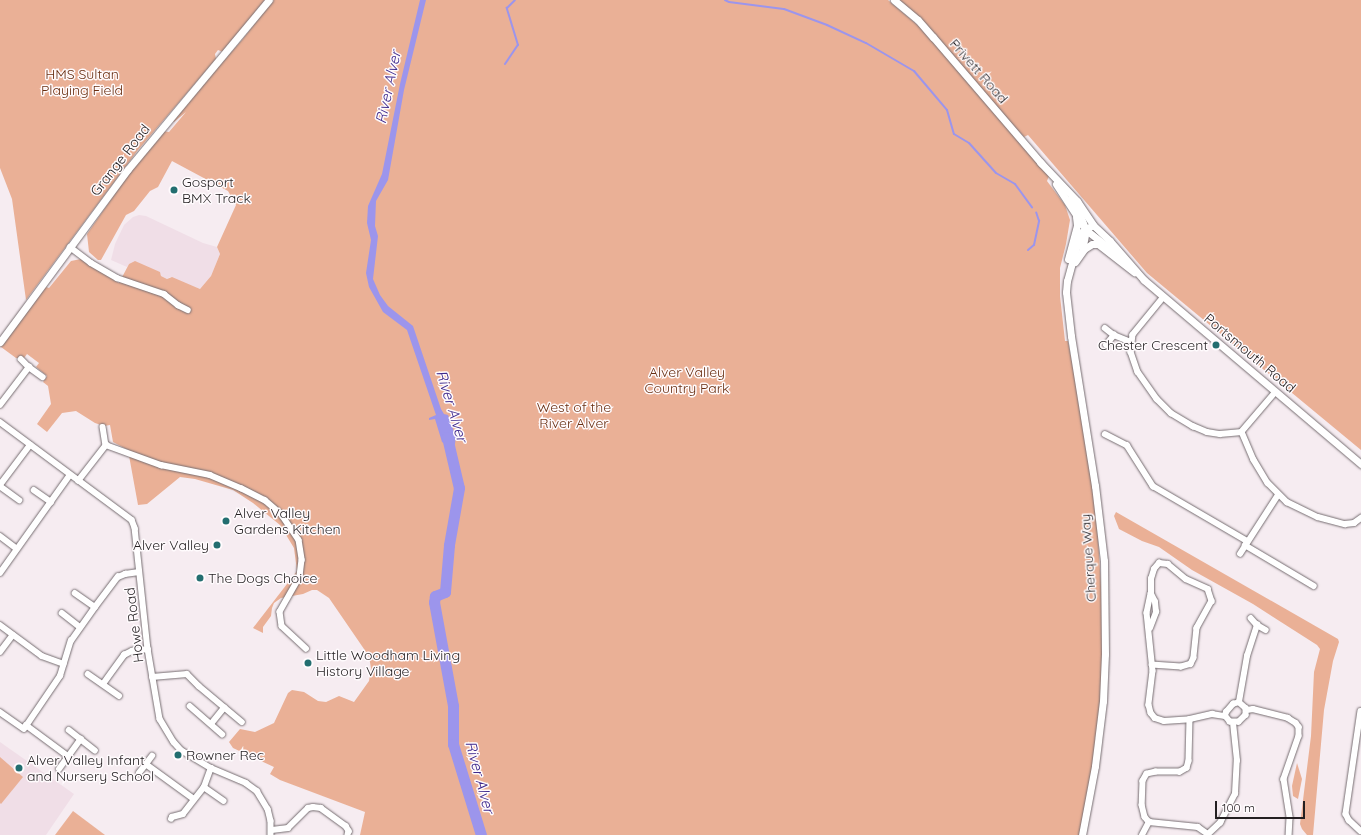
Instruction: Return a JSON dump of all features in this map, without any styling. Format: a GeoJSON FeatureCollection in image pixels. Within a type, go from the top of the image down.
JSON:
{"type":"FeatureCollection","features":[{"type":"Feature","properties":{"kind":"street","name":"Grange Road"},"geometry":{"type":"LineString","coordinates":[[0,342],[141,153],[268,0]]}},
{"type":"Feature","properties":{"kind":"street","name":"Privett Road"},"geometry":{"type":"LineString","coordinates":[[894,0],[918,20],[1040,162],[1077,201],[1093,226]]}},
{"type":"Feature","properties":{"kind":"street","name":"Privett Road"},"geometry":{"type":"LineString","coordinates":[[1040,162],[1072,207],[1076,217],[1086,230]]}},
{"type":"Feature","properties":{"kind":"street"},"geometry":{"type":"LineString","coordinates":[[1066,190],[1077,208],[1086,230],[1081,252],[1070,271]]}},
{"type":"Feature","properties":{"kind":"street","name":"Cherque Way"},"geometry":{"type":"LineString","coordinates":[[1076,217],[1077,225],[1065,269],[1071,336],[1095,486],[1104,561],[1105,654],[1103,701],[1095,766],[1082,835]]}},
{"type":"Feature","properties":{"kind":"street","name":"Cherque Way"},"geometry":{"type":"LineString","coordinates":[[1067,281],[1080,233],[1093,226]]}},
{"type":"Feature","properties":{"kind":"street","name":"Portsmouth Road"},"geometry":{"type":"LineString","coordinates":[[1093,226],[1110,241],[1144,280],[1361,464]]}},
{"type":"Feature","properties":{"kind":"street","name":"Portsmouth Road"},"geometry":{"type":"LineString","coordinates":[[1086,230],[1125,260]]}},
{"type":"Feature","properties":{"kind":"street"},"geometry":{"type":"LineString","coordinates":[[1081,252],[1092,244],[1103,246],[1144,280]]}},
{"type":"Feature","properties":{"kind":"street"},"geometry":{"type":"LineString","coordinates":[[70,247],[91,263],[117,278],[164,294],[178,305],[188,310]]}},
{"type":"Feature","properties":{"kind":"street"},"geometry":{"type":"LineString","coordinates":[[1164,297],[1138,328],[1131,342],[1131,352],[1138,372],[1157,399],[1172,413],[1193,426],[1207,432],[1226,434],[1242,432],[1276,392]]}},
{"type":"Feature","properties":{"kind":"street"},"geometry":{"type":"LineString","coordinates":[[1105,328],[1114,335],[1131,342]]}},
{"type":"Feature","properties":{"kind":"street"},"geometry":{"type":"LineString","coordinates":[[1106,345],[1114,335]]}},
{"type":"Feature","properties":{"kind":"street"},"geometry":{"type":"LineString","coordinates":[[21,359],[43,377]]}},
{"type":"Feature","properties":{"kind":"street"},"geometry":{"type":"LineString","coordinates":[[0,405],[29,367]]}},
{"type":"Feature","properties":{"kind":"street","name":"Howe Road"},"geometry":{"type":"LineString","coordinates":[[0,422],[132,520],[135,528],[148,649],[157,710],[166,730],[181,750],[211,768],[235,777],[257,791],[268,809],[271,832]]}},
{"type":"Feature","properties":{"kind":"street"},"geometry":{"type":"LineString","coordinates":[[102,428],[106,445]]}},
{"type":"Feature","properties":{"kind":"street"},"geometry":{"type":"LineString","coordinates":[[1242,432],[1261,473],[1278,495],[1299,509],[1335,522],[1354,523],[1361,518]]}},
{"type":"Feature","properties":{"kind":"street"},"geometry":{"type":"LineString","coordinates":[[1105,434],[1127,445],[1153,486],[1314,586]]}},
{"type":"Feature","properties":{"kind":"street"},"geometry":{"type":"LineString","coordinates":[[19,500],[0,486],[30,445]]}},
{"type":"Feature","properties":{"kind":"street"},"geometry":{"type":"LineString","coordinates":[[78,481],[106,445]]}},
{"type":"Feature","properties":{"kind":"street"},"geometry":{"type":"LineString","coordinates":[[106,445],[161,465],[216,478],[265,500],[282,515],[299,540],[302,560],[300,577],[280,612],[282,626],[306,648]]}},
{"type":"Feature","properties":{"kind":"street"},"geometry":{"type":"LineString","coordinates":[[0,574],[70,475]]}},
{"type":"Feature","properties":{"kind":"street"},"geometry":{"type":"LineString","coordinates":[[34,490],[51,502]]}},
{"type":"Feature","properties":{"kind":"street"},"geometry":{"type":"LineString","coordinates":[[1240,554],[1278,495]]}},
{"type":"Feature","properties":{"kind":"street"},"geometry":{"type":"LineString","coordinates":[[0,536],[17,548]]}},
{"type":"Feature","properties":{"kind":"street"},"geometry":{"type":"LineString","coordinates":[[1152,665],[1181,667],[1191,664],[1194,658],[1197,628],[1210,604],[1212,597],[1208,588],[1186,579],[1164,562],[1157,565],[1152,574],[1151,594],[1155,602],[1156,612],[1150,628],[1152,665],[1149,705],[1151,713],[1155,718],[1164,720],[1190,719],[1212,714],[1225,716],[1228,721],[1233,723],[1244,718],[1247,710]]}},
{"type":"Feature","properties":{"kind":"street"},"geometry":{"type":"LineString","coordinates":[[0,712],[24,729],[60,676],[71,641],[80,627],[118,577],[125,574],[139,572]]}},
{"type":"Feature","properties":{"kind":"street"},"geometry":{"type":"LineString","coordinates":[[75,593],[95,607]]}},
{"type":"Feature","properties":{"kind":"street"},"geometry":{"type":"LineString","coordinates":[[62,613],[80,627]]}},
{"type":"Feature","properties":{"kind":"street"},"geometry":{"type":"LineString","coordinates":[[1251,618],[1257,625],[1266,630]]}},
{"type":"Feature","properties":{"kind":"street"},"geometry":{"type":"LineString","coordinates":[[0,625],[42,656],[64,664]]}},
{"type":"Feature","properties":{"kind":"street"},"geometry":{"type":"LineString","coordinates":[[1239,702],[1247,656],[1257,625]]}},
{"type":"Feature","properties":{"kind":"street"},"geometry":{"type":"LineString","coordinates":[[0,652],[13,635]]}},
{"type":"Feature","properties":{"kind":"street"},"geometry":{"type":"LineString","coordinates":[[103,684],[124,655],[132,651],[148,649]]}},
{"type":"Feature","properties":{"kind":"street"},"geometry":{"type":"LineString","coordinates":[[88,674],[119,696]]}},
{"type":"Feature","properties":{"kind":"street"},"geometry":{"type":"LineString","coordinates":[[152,677],[187,674],[224,708],[242,722]]}},
{"type":"Feature","properties":{"kind":"street"},"geometry":{"type":"LineString","coordinates":[[1239,702],[1244,705],[1247,710]]}},
{"type":"Feature","properties":{"kind":"street"},"geometry":{"type":"LineString","coordinates":[[1225,716],[1230,706],[1239,702]]}},
{"type":"Feature","properties":{"kind":"street"},"geometry":{"type":"LineString","coordinates":[[190,706],[222,734]]}},
{"type":"Feature","properties":{"kind":"street"},"geometry":{"type":"LineString","coordinates":[[211,724],[224,708]]}},
{"type":"Feature","properties":{"kind":"street"},"geometry":{"type":"LineString","coordinates":[[1247,710],[1253,709],[1288,718],[1299,727],[1299,736],[1284,779],[1290,818],[1289,835]]}},
{"type":"Feature","properties":{"kind":"street"},"geometry":{"type":"LineString","coordinates":[[1361,711],[1346,814],[1349,820],[1361,831]]}},
{"type":"Feature","properties":{"kind":"street"},"geometry":{"type":"LineString","coordinates":[[1190,719],[1189,761],[1187,768],[1180,772],[1147,774],[1143,781],[1142,805],[1145,817],[1149,822],[1198,827],[1208,834],[1220,823],[1235,794],[1237,761],[1233,723]]}},
{"type":"Feature","properties":{"kind":"street"},"geometry":{"type":"LineString","coordinates":[[26,725],[68,756]]}},
{"type":"Feature","properties":{"kind":"street"},"geometry":{"type":"LineString","coordinates":[[69,730],[95,750]]}},
{"type":"Feature","properties":{"kind":"street"},"geometry":{"type":"LineString","coordinates":[[59,769],[81,739]]}},
{"type":"Feature","properties":{"kind":"street"},"geometry":{"type":"LineString","coordinates":[[139,773],[152,756]]}},
{"type":"Feature","properties":{"kind":"street"},"geometry":{"type":"LineString","coordinates":[[146,764],[194,799]]}},
{"type":"Feature","properties":{"kind":"street"},"geometry":{"type":"LineString","coordinates":[[171,819],[172,817],[183,814],[204,787],[211,768]]}},
{"type":"Feature","properties":{"kind":"street"},"geometry":{"type":"LineString","coordinates":[[204,787],[224,801]]}},
{"type":"Feature","properties":{"kind":"street"},"geometry":{"type":"LineString","coordinates":[[271,832],[288,828],[308,808],[313,807],[321,808],[346,826],[349,831],[348,835]]}},
{"type":"Feature","properties":{"kind":"street"},"geometry":{"type":"LineString","coordinates":[[1142,835],[1149,822]]}},
{"type":"Feature","properties":{"kind":"shaded area"},"geometry":{"type":"Polygon","coordinates":[[[420,0],[426,0],[404,90],[388,180],[376,201],[375,226],[378,236],[373,279],[380,295],[388,306],[413,326],[441,409],[444,414],[448,415],[456,437],[454,450],[449,452],[445,444],[442,442],[435,419],[429,420],[429,418],[436,415],[407,330],[383,312],[369,287],[366,273],[371,240],[367,223],[368,206],[382,174],[400,84],[420,0]]]}},
{"type":"Feature","properties":{"kind":"shaded area"},"geometry":{"type":"Polygon","coordinates":[[[139,215],[146,216],[203,243],[217,247],[220,254],[211,276],[200,289],[170,277],[167,279],[161,276],[161,274],[129,264],[127,267],[111,260],[115,244],[124,225],[133,217],[139,215]]]}},
{"type":"Feature","properties":{"kind":"shaded area","name":"Alver Valley Infant and Nursery School"},"geometry":{"type":"Polygon","coordinates":[[[0,742],[74,794],[46,835],[0,835],[0,742]]]}},
{"type":"Feature","properties":{"kind":"green space","name":"HMS Sultan Playing Field"},"geometry":{"type":"Polygon","coordinates":[[[0,0],[265,0],[223,52],[218,50],[215,54],[216,59],[138,150],[26,300],[12,199],[0,168],[0,0]]]}},
{"type":"Feature","properties":{"kind":"green space","name":"Alver Valley Country Park"},"geometry":{"type":"Polygon","coordinates":[[[273,0],[888,0],[921,28],[1049,176],[1047,181],[1065,205],[1070,220],[1060,268],[1060,296],[1065,341],[1068,341],[1095,486],[1105,654],[1095,766],[1081,835],[360,835],[365,812],[280,780],[270,774],[274,767],[233,748],[229,742],[240,729],[255,732],[274,723],[288,693],[292,690],[304,692],[318,701],[326,702],[339,696],[354,702],[369,681],[371,668],[369,657],[329,598],[317,590],[281,598],[274,603],[271,616],[263,627],[263,633],[253,628],[297,571],[294,548],[280,525],[253,503],[233,490],[195,479],[180,477],[147,504],[138,505],[128,450],[113,442],[110,425],[104,426],[95,423],[76,411],[62,413],[47,432],[37,424],[51,404],[48,386],[43,382],[47,376],[36,367],[39,363],[27,354],[24,358],[16,358],[1,347],[46,287],[49,288],[71,261],[81,259],[119,283],[129,264],[135,261],[160,272],[161,276],[167,279],[172,277],[200,289],[211,276],[220,254],[217,247],[236,205],[228,191],[172,161],[158,187],[150,191],[134,211],[126,215],[101,260],[98,260],[89,252],[87,234],[128,175],[162,131],[169,132],[186,112],[174,122],[171,120],[242,40],[273,0]]]}},
{"type":"Feature","properties":{"kind":"green space"},"geometry":{"type":"Polygon","coordinates":[[[899,0],[1361,0],[1361,450],[1147,273],[1028,135],[1024,137],[899,0]]]}},
{"type":"Feature","properties":{"kind":"green space"},"geometry":{"type":"Polygon","coordinates":[[[1116,512],[1338,639],[1339,642],[1333,661],[1324,710],[1313,835],[1307,835],[1300,824],[1311,736],[1314,672],[1320,649],[1317,645],[1253,604],[1192,570],[1159,547],[1142,541],[1119,529],[1114,516],[1116,512]]]}},
{"type":"Feature","properties":{"kind":"green space"},"geometry":{"type":"Polygon","coordinates":[[[0,757],[23,777],[1,804],[0,803],[0,757]]]}},
{"type":"Feature","properties":{"kind":"green space"},"geometry":{"type":"Polygon","coordinates":[[[1297,763],[1302,779],[1298,799],[1293,796],[1292,786],[1297,763]]]}},
{"type":"Feature","properties":{"kind":"green space"},"geometry":{"type":"Polygon","coordinates":[[[73,811],[105,835],[55,835],[73,811]]]}},
{"type":"Feature","properties":{"kind":"waterway"},"geometry":{"type":"LineString","coordinates":[[505,64],[518,45],[507,8],[515,0]]}},
{"type":"Feature","properties":{"kind":"waterway"},"geometry":{"type":"LineString","coordinates":[[725,0],[729,2],[784,9],[827,25],[866,43],[914,71],[947,110],[954,134],[969,143],[996,173],[1015,184],[1032,207]]}},
{"type":"Feature","properties":{"kind":"waterway"},"geometry":{"type":"LineString","coordinates":[[1028,250],[1034,245],[1039,221],[1036,212]]}},
{"type":"Feature","properties":{"kind":"waterway","name":"River Alver"},"geometry":{"type":"LineString","coordinates":[[447,437],[459,488],[449,545],[445,592],[435,596],[434,602],[453,706],[453,744],[481,835]]}},
{"type":"Feature","properties":{"kind":"place","name":"Gosport BMX Track"},"geometry":{"type":"Point","coordinates":[174,190]}},
{"type":"Feature","properties":{"kind":"place","name":"Chester Crescent"},"geometry":{"type":"Point","coordinates":[1216,345]}},
{"type":"Feature","properties":{"kind":"place","name":"Alver Valley Gardens Kitchen"},"geometry":{"type":"Point","coordinates":[226,521]}},
{"type":"Feature","properties":{"kind":"place","name":"Alver Valley"},"geometry":{"type":"Point","coordinates":[217,545]}},
{"type":"Feature","properties":{"kind":"place","name":"The Dogs Choice"},"geometry":{"type":"Point","coordinates":[200,578]}},
{"type":"Feature","properties":{"kind":"place","name":"Little Woodham Living History Village"},"geometry":{"type":"Point","coordinates":[308,663]}},
{"type":"Feature","properties":{"kind":"place","name":"Rowner Rec"},"geometry":{"type":"Point","coordinates":[178,755]}},
{"type":"Feature","properties":{"kind":"place","name":"Alver Valley Infant and Nursery School"},"geometry":{"type":"Point","coordinates":[19,768]}},
{"type":"Feature","properties":{"kind":"park label","name":"West of the River Alver"},"geometry":{"type":"Point","coordinates":[574,416]}}]}
